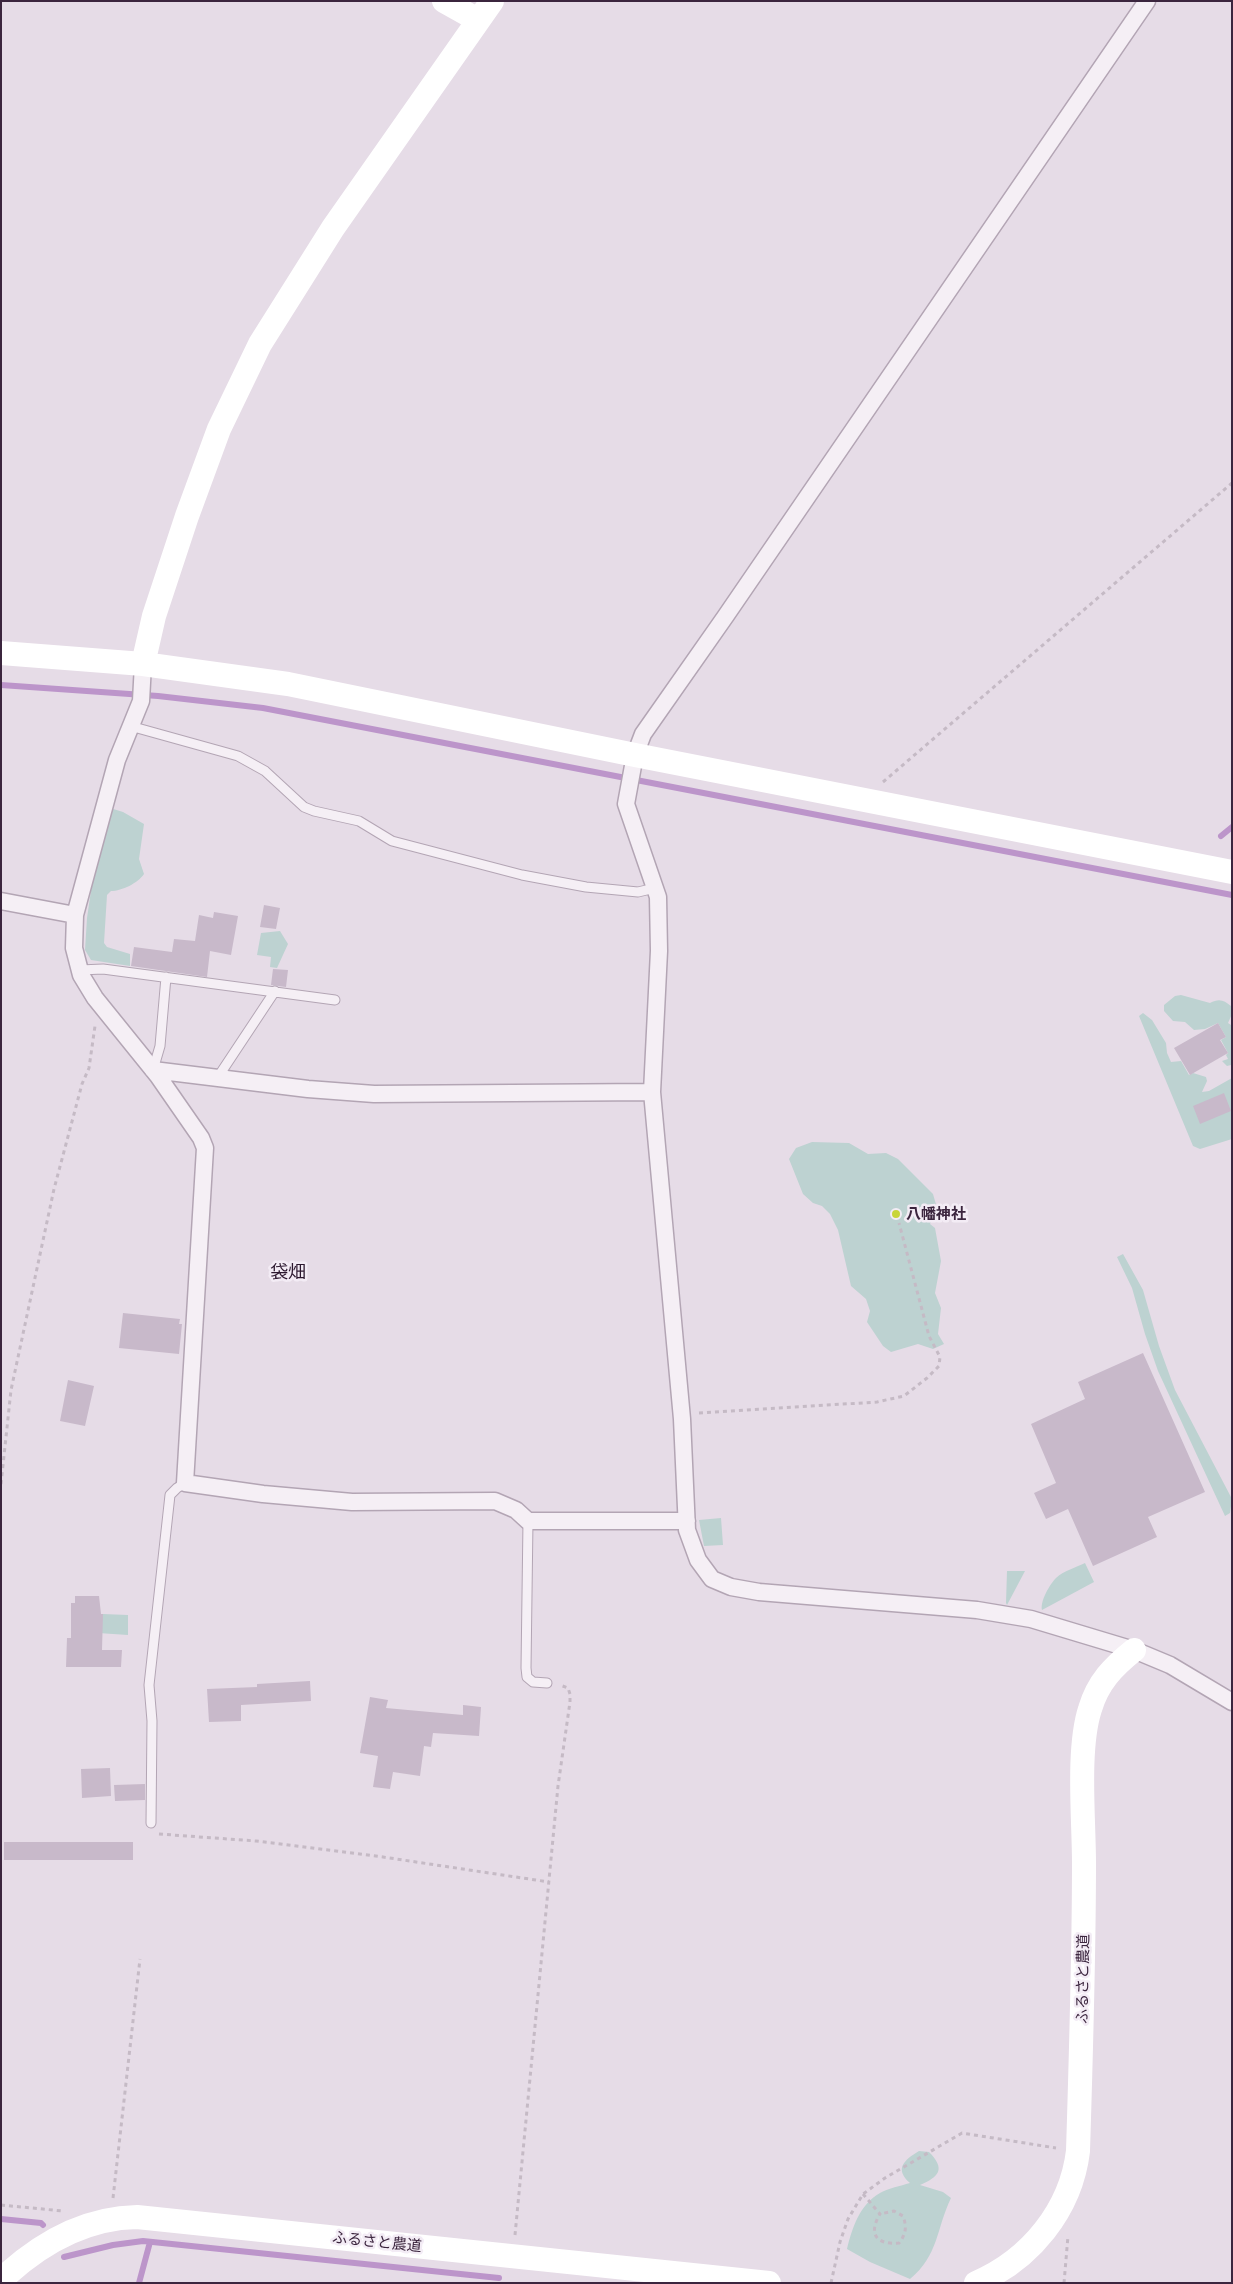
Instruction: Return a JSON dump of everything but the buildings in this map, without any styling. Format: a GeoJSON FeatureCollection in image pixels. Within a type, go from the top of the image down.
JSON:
{"type":"FeatureCollection","features":[{"type":"Feature","properties":{"kind":"street"},"geometry":{"type":"LineString","coordinates":[[444,1],[478,20]]}},
{"type":"Feature","properties":{"kind":"street"},"geometry":{"type":"LineString","coordinates":[[492,1],[333,228],[260,344],[219,429],[154,616],[142,684],[106,797],[75,915],[74,948],[80,970],[95,998],[153,1070],[201,1138],[205,1148],[186,1483],[263,1494],[352,1502],[495,1501],[516,1510],[528,1521],[687,1521]]}},
{"type":"Feature","properties":{"kind":"street"},"geometry":{"type":"LineString","coordinates":[[1147,1],[725,617],[656,714],[644,734],[632,769],[626,804],[658,897],[659,951],[652,1092],[681,1414],[687,1530],[698,1560],[712,1579],[731,1587],[759,1592],[977,1610],[1031,1619],[1134,1650],[1170,1665],[1232,1702]]}},
{"type":"Feature","properties":{"kind":"street"},"geometry":{"type":"LineString","coordinates":[[1,653],[142,684],[288,684],[632,769],[862,800],[1232,872]]}},
{"type":"Feature","properties":{"kind":"street"},"geometry":{"type":"LineString","coordinates":[[1,901],[75,915]]}},
{"type":"Feature","properties":{"kind":"street"},"geometry":{"type":"LineString","coordinates":[[153,1070],[308,1089],[374,1094],[652,1092]]}},
{"type":"Feature","properties":{"kind":"street","name":"ふるさと農道"},"geometry":{"type":"LineString","coordinates":[[976,2283],[1018,2259],[1036,2242],[1061,2204],[1072,2180],[1078,2151],[1083,2004],[1084,1756],[1087,1720],[1097,1688],[1105,1675],[1134,1650]]}},
{"type":"Feature","properties":{"kind":"street","name":"ふるさと農道"},"geometry":{"type":"LineString","coordinates":[[1,2280],[41,2248],[70,2232],[102,2221],[137,2217],[769,2283]]}},
{"type":"Feature","properties":{"kind":"lane"},"geometry":{"type":"LineString","coordinates":[[130,726],[238,756],[265,771],[304,807],[314,811],[350,818],[392,842],[522,875],[586,888],[638,892],[655,888]]}},
{"type":"Feature","properties":{"kind":"lane"},"geometry":{"type":"LineString","coordinates":[[80,970],[94,968],[335,1000]]}},
{"type":"Feature","properties":{"kind":"lane"},"geometry":{"type":"LineString","coordinates":[[153,1070],[160,1046],[166,977]]}},
{"type":"Feature","properties":{"kind":"lane"},"geometry":{"type":"LineString","coordinates":[[218,1077],[275,991]]}},
{"type":"Feature","properties":{"kind":"lane"},"geometry":{"type":"LineString","coordinates":[[151,1823],[150,1674],[170,1495],[186,1483]]}},
{"type":"Feature","properties":{"kind":"lane"},"geometry":{"type":"LineString","coordinates":[[528,1521],[527,1677],[533,1682],[547,1683]]}},
{"type":"Feature","properties":{"kind":"path"},"geometry":{"type":"LineString","coordinates":[[862,800],[1232,483]]}},
{"type":"Feature","properties":{"kind":"path"},"geometry":{"type":"LineString","coordinates":[[1,1484],[11,1390],[54,1189],[82,1084],[89,1068],[94,1030],[95,998]]}},
{"type":"Feature","properties":{"kind":"path"},"geometry":{"type":"LineString","coordinates":[[681,1414],[877,1402],[904,1396],[927,1378],[939,1366],[940,1357],[929,1336],[899,1223]]}},
{"type":"Feature","properties":{"kind":"path"},"geometry":{"type":"LineString","coordinates":[[513,2257],[558,1786],[570,1694],[568,1688],[547,1683]]}},
{"type":"Feature","properties":{"kind":"path"},"geometry":{"type":"LineString","coordinates":[[151,1823],[155,1834],[161,1835],[275,1844],[383,1857],[549,1882]]}},
{"type":"Feature","properties":{"kind":"path"},"geometry":{"type":"LineString","coordinates":[[1,2205],[75,2212],[102,2221],[140,1959]]}},
{"type":"Feature","properties":{"kind":"path"},"geometry":{"type":"LineString","coordinates":[[832,2283],[840,2242],[848,2219],[863,2194],[885,2178],[962,2133],[1078,2151]]}},
{"type":"Feature","properties":{"kind":"path"},"geometry":{"type":"LineString","coordinates":[[863,2194],[880,2214]]}},
{"type":"Feature","properties":{"kind":"path"},"geometry":{"type":"LineString","coordinates":[[894,2212],[903,2216],[906,2224],[905,2236],[898,2243],[888,2244],[879,2240],[874,2232],[874,2223],[880,2214],[894,2212]]}},
{"type":"Feature","properties":{"kind":"shaded area"},"geometry":{"type":"Polygon","coordinates":[[[110,808],[123,812],[144,824],[139,859],[144,874],[129,886],[111,891],[107,895],[104,943],[107,947],[130,954],[130,966],[91,960],[85,950],[87,918],[94,870],[110,808]]]}},
{"type":"Feature","properties":{"kind":"shaded area"},"geometry":{"type":"Polygon","coordinates":[[[280,931],[288,944],[277,968],[270,967],[271,957],[257,955],[261,933],[280,931]]]}},
{"type":"Feature","properties":{"kind":"shaded area"},"geometry":{"type":"Polygon","coordinates":[[[1181,995],[1210,1003],[1221,1000],[1231,1006],[1232,1014],[1228,1023],[1231,1025],[1231,1065],[1227,1066],[1222,1061],[1228,1059],[1226,1055],[1228,1053],[1221,1040],[1226,1037],[1218,1023],[1205,1029],[1194,1030],[1185,1022],[1173,1021],[1164,1011],[1164,1005],[1175,996],[1181,995]]]}},
{"type":"Feature","properties":{"kind":"shaded area"},"geometry":{"type":"Polygon","coordinates":[[[1143,1013],[1152,1020],[1166,1043],[1167,1053],[1171,1062],[1181,1061],[1189,1075],[1193,1073],[1206,1077],[1207,1081],[1202,1092],[1209,1091],[1232,1078],[1232,1139],[1200,1149],[1193,1146],[1139,1016],[1143,1013]]]}},
{"type":"Feature","properties":{"kind":"shaded area"},"geometry":{"type":"Polygon","coordinates":[[[812,1142],[849,1143],[868,1154],[886,1153],[898,1159],[933,1194],[937,1208],[930,1224],[935,1228],[941,1261],[935,1293],[941,1308],[938,1334],[944,1344],[933,1349],[918,1344],[891,1352],[883,1346],[867,1322],[870,1311],[866,1299],[851,1286],[838,1230],[830,1214],[822,1206],[813,1203],[803,1194],[789,1159],[796,1148],[812,1142]]]}},
{"type":"Feature","properties":{"kind":"shaded area"},"geometry":{"type":"Polygon","coordinates":[[[1123,1254],[1143,1290],[1159,1346],[1175,1390],[1232,1499],[1230,1513],[1225,1516],[1158,1371],[1132,1288],[1117,1257],[1123,1254]]]}},
{"type":"Feature","properties":{"kind":"shaded area"},"geometry":{"type":"Polygon","coordinates":[[[721,1518],[723,1545],[704,1546],[699,1520],[721,1518]]]}},
{"type":"Feature","properties":{"kind":"shaded area"},"geometry":{"type":"Polygon","coordinates":[[[1085,1563],[1094,1582],[1042,1610],[1048,1588],[1056,1578],[1066,1571],[1085,1563]]]}},
{"type":"Feature","properties":{"kind":"shaded area"},"geometry":{"type":"Polygon","coordinates":[[[1007,1571],[1025,1571],[1007,1605],[1006,1603],[1007,1571]]]}},
{"type":"Feature","properties":{"kind":"shaded area"},"geometry":{"type":"Polygon","coordinates":[[[103,1614],[128,1615],[128,1635],[98,1633],[103,1614]]]}},
{"type":"Feature","properties":{"kind":"shaded area"},"geometry":{"type":"Polygon","coordinates":[[[919,2151],[929,2152],[939,2168],[936,2176],[920,2185],[943,2192],[951,2198],[927,2261],[910,2279],[870,2262],[847,2249],[854,2225],[867,2203],[883,2191],[910,2183],[903,2173],[903,2165],[905,2161],[919,2151]]]}},
{"type":"Feature","properties":{"kind":"waterway"},"geometry":{"type":"LineString","coordinates":[[1,685],[158,696],[263,708],[1232,895]]}},
{"type":"Feature","properties":{"kind":"waterway"},"geometry":{"type":"LineString","coordinates":[[1221,836],[1232,827]]}},
{"type":"Feature","properties":{"kind":"waterway"},"geometry":{"type":"LineString","coordinates":[[1,2219],[41,2223],[43,2225]]}},
{"type":"Feature","properties":{"kind":"waterway"},"geometry":{"type":"LineString","coordinates":[[64,2257],[113,2245],[143,2241],[499,2278]]}},
{"type":"Feature","properties":{"kind":"waterway"},"geometry":{"type":"LineString","coordinates":[[139,2283],[150,2242]]}},
{"type":"Feature","properties":{"kind":"place","name":"八幡神社"},"geometry":{"type":"Point","coordinates":[896,1214]}},
{"type":"Feature","properties":{"kind":"district","name":"袋畑"},"geometry":{"type":"Point","coordinates":[288,1272]}}]}
